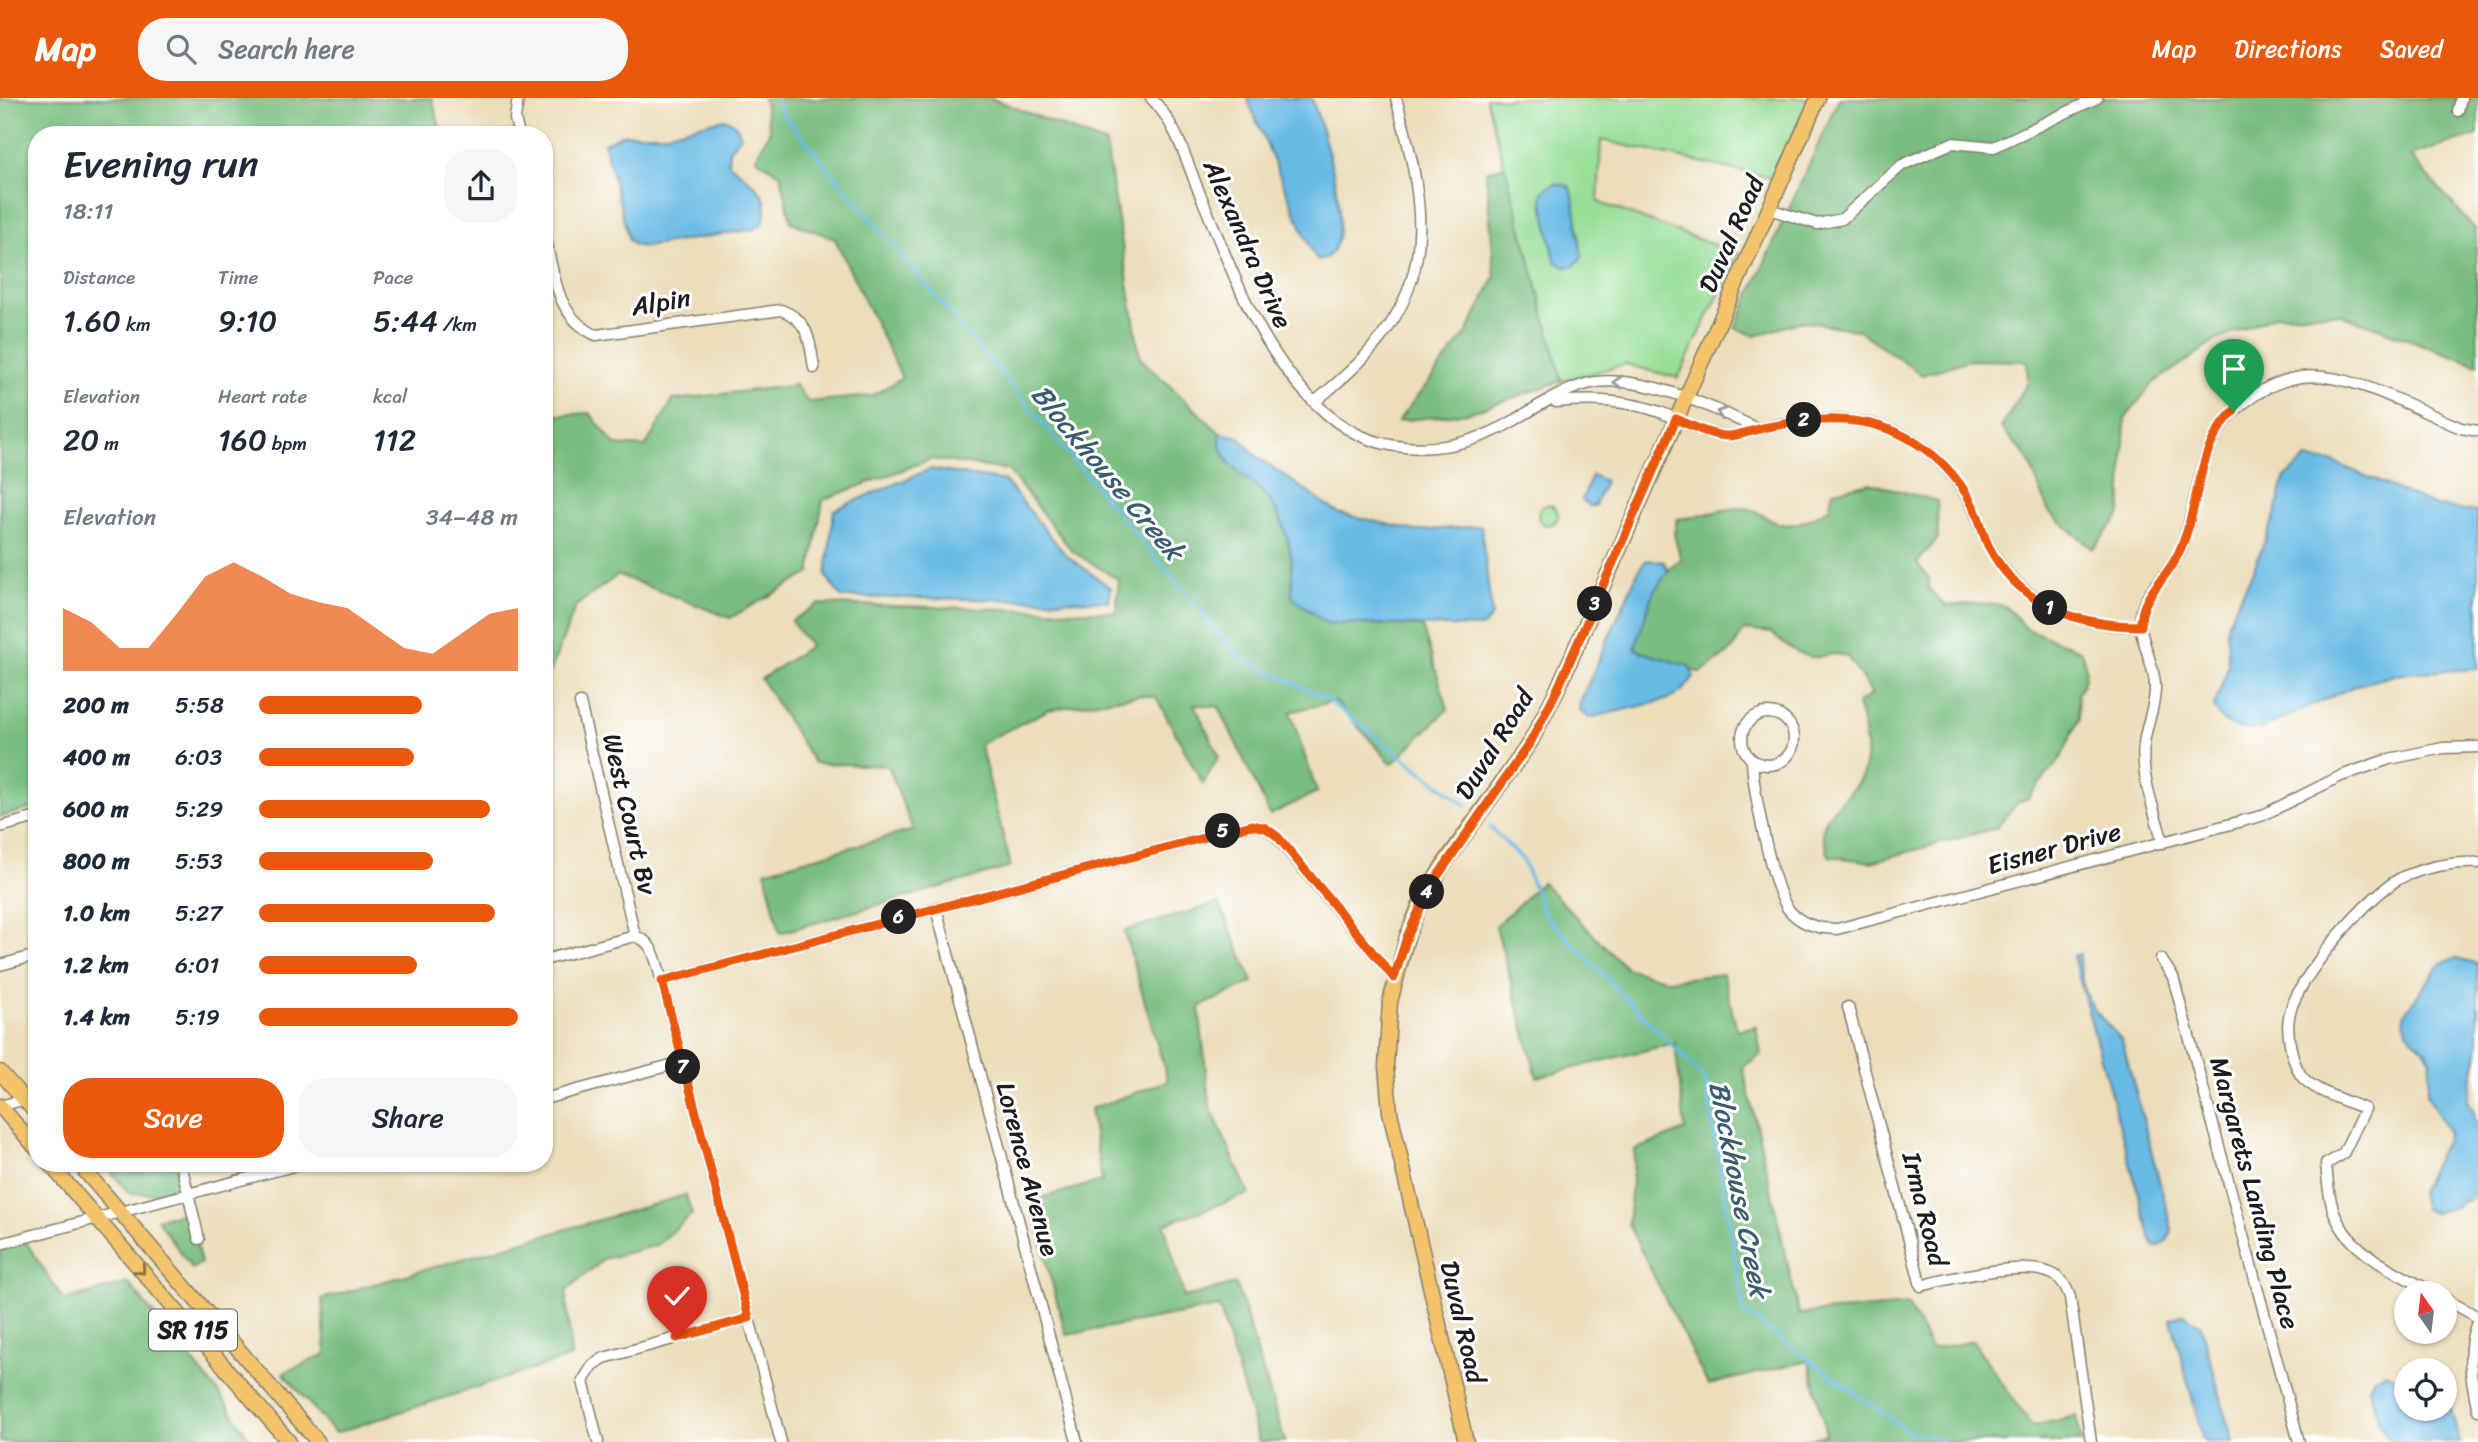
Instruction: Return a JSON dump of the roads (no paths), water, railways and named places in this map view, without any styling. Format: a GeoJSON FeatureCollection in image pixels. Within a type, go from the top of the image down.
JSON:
{"type":"FeatureCollection","features":[{"type":"Feature","properties":{"kind":"main road","name":"Duval Road"},"geometry":{"type":"LineString","coordinates":[[1466,1442],[1391,1112],[1386,1035],[1394,978],[1407,937],[1430,887],[1531,741],[1558,688],[1818,98]]}},
{"type":"Feature","properties":{"kind":"main road"},"geometry":{"type":"LineString","coordinates":[[0,1072],[28,1096]]}},
{"type":"Feature","properties":{"kind":"main road"},"geometry":{"type":"LineString","coordinates":[[0,1106],[28,1139]]}},
{"type":"Feature","properties":{"kind":"main road","name":"SR 115"},"geometry":{"type":"LineString","coordinates":[[57,1172],[289,1442]]}},
{"type":"Feature","properties":{"kind":"main road","name":"SR 115"},"geometry":{"type":"LineString","coordinates":[[86,1172],[318,1442]]}},
{"type":"Feature","properties":{"kind":"main road"},"geometry":{"type":"LineString","coordinates":[[245,1391],[261,1376]]}},
{"type":"Feature","properties":{"kind":"street"},"geometry":{"type":"LineString","coordinates":[[517,126],[518,98]]}},
{"type":"Feature","properties":{"kind":"street","name":"Alexandra Drive"},"geometry":{"type":"LineString","coordinates":[[1151,98],[1173,128],[1258,331],[1281,365],[1315,402],[1358,435],[1402,447],[1429,449],[1473,441],[1580,386],[1612,382],[1647,386],[1757,429]]}},
{"type":"Feature","properties":{"kind":"street"},"geometry":{"type":"LineString","coordinates":[[1315,402],[1380,339],[1395,315],[1413,275],[1421,209],[1413,160],[1396,98]]}},
{"type":"Feature","properties":{"kind":"street"},"geometry":{"type":"LineString","coordinates":[[1769,209],[1817,224],[1842,219],[1902,165],[1952,143],[1994,147],[2097,98]]}},
{"type":"Feature","properties":{"kind":"street"},"geometry":{"type":"LineString","coordinates":[[2458,111],[2462,98]]}},
{"type":"Feature","properties":{"kind":"street","name":"Alpin"},"geometry":{"type":"LineString","coordinates":[[553,265],[567,315],[586,331],[596,335],[781,310],[793,314],[804,324],[814,368]]}},
{"type":"Feature","properties":{"kind":"street"},"geometry":{"type":"LineString","coordinates":[[2163,843],[2144,761],[2155,686],[2141,626],[2141,614],[2146,600],[2180,551],[2212,436],[2224,420],[2256,393],[2284,380],[2302,376],[2340,379],[2461,428],[2478,431]]}},
{"type":"Feature","properties":{"kind":"street","name":"Alexandra Drive"},"geometry":{"type":"LineString","coordinates":[[1549,402],[1612,400],[1727,436],[1824,419],[1868,423],[1902,435],[1929,452],[1953,475],[1970,500],[1989,548],[2026,593],[2057,612],[2076,619],[2095,624],[2141,626]]}},
{"type":"Feature","properties":{"kind":"street","name":"West Court Bv"},"geometry":{"type":"LineString","coordinates":[[580,702],[635,936]]}},
{"type":"Feature","properties":{"kind":"street","name":"Eisner Drive"},"geometry":{"type":"LineString","coordinates":[[1752,760],[1759,764],[1776,764],[1789,755],[1794,738],[1787,722],[1780,716],[1762,714],[1747,723],[1742,738],[1746,754],[1752,760],[1752,781],[1781,897],[1800,920],[1823,929],[1836,929],[2261,816],[2341,776],[2389,759],[2443,748],[2478,747]]}},
{"type":"Feature","properties":{"kind":"street"},"geometry":{"type":"LineString","coordinates":[[0,827],[28,819]]}},
{"type":"Feature","properties":{"kind":"street"},"geometry":{"type":"LineString","coordinates":[[662,981],[1252,825],[1266,828],[1278,837],[1394,978]]}},
{"type":"Feature","properties":{"kind":"street"},"geometry":{"type":"LineString","coordinates":[[2415,1281],[2362,1250],[2340,1225],[2331,1205],[2326,1164],[2343,1154],[2365,1109],[2314,1085],[2301,1075],[2290,1042],[2288,1018],[2295,997],[2330,947],[2370,901],[2403,877],[2443,866],[2478,863]]}},
{"type":"Feature","properties":{"kind":"street","name":"Lorence Avenue"},"geometry":{"type":"LineString","coordinates":[[936,908],[1077,1442]]}},
{"type":"Feature","properties":{"kind":"street"},"geometry":{"type":"LineString","coordinates":[[553,958],[635,936],[645,939],[651,947],[781,1442]]}},
{"type":"Feature","properties":{"kind":"street"},"geometry":{"type":"LineString","coordinates":[[0,965],[28,957]]}},
{"type":"Feature","properties":{"kind":"street","name":"Margarets Landing Place"},"geometry":{"type":"LineString","coordinates":[[2161,959],[2173,976],[2299,1442]]}},
{"type":"Feature","properties":{"kind":"street","name":"Irma Road"},"geometry":{"type":"LineString","coordinates":[[1848,1007],[1921,1286],[1984,1271],[2046,1271],[2062,1281],[2070,1297],[2091,1442]]}},
{"type":"Feature","properties":{"kind":"street"},"geometry":{"type":"LineString","coordinates":[[553,1097],[682,1062]]}},
{"type":"Feature","properties":{"kind":"street"},"geometry":{"type":"LineString","coordinates":[[0,1106],[28,1099]]}},
{"type":"Feature","properties":{"kind":"street"},"geometry":{"type":"LineString","coordinates":[[183,1172],[199,1239]]}},
{"type":"Feature","properties":{"kind":"street"},"geometry":{"type":"LineString","coordinates":[[0,1244],[271,1172]]}},
{"type":"Feature","properties":{"kind":"street"},"geometry":{"type":"LineString","coordinates":[[2457,1306],[2478,1319],[2471,1335],[2471,1381],[2478,1410]]}},
{"type":"Feature","properties":{"kind":"street"},"geometry":{"type":"LineString","coordinates":[[598,1442],[583,1381],[593,1365],[604,1358],[749,1318]]}},
{"type":"Feature","properties":{"kind":"water"},"geometry":{"type":"Polygon","coordinates":[[[1247,98],[1312,98],[1330,160],[1339,213],[1338,236],[1332,252],[1318,261],[1311,250],[1247,98]]]}},
{"type":"Feature","properties":{"kind":"water"},"geometry":{"type":"Polygon","coordinates":[[[724,119],[735,125],[741,136],[729,150],[728,163],[763,196],[766,205],[761,225],[754,229],[645,247],[634,245],[629,240],[604,143],[624,134],[664,134],[724,119]]]}},
{"type":"Feature","properties":{"kind":"water"},"geometry":{"type":"Polygon","coordinates":[[[1555,183],[1569,186],[1573,195],[1582,257],[1574,266],[1564,267],[1555,261],[1542,198],[1543,191],[1555,183]]]}},
{"type":"Feature","properties":{"kind":"water"},"geometry":{"type":"Polygon","coordinates":[[[1220,433],[1239,437],[1256,456],[1338,513],[1417,531],[1481,526],[1492,616],[1483,627],[1326,623],[1292,597],[1290,551],[1281,519],[1268,498],[1226,457],[1221,446],[1220,433]]]}},
{"type":"Feature","properties":{"kind":"water"},"geometry":{"type":"Polygon","coordinates":[[[2306,459],[2333,462],[2436,506],[2478,512],[2478,669],[2402,673],[2357,685],[2260,729],[2232,727],[2222,720],[2214,707],[2228,667],[2227,624],[2252,573],[2276,513],[2284,479],[2306,459]]]}},
{"type":"Feature","properties":{"kind":"water"},"geometry":{"type":"Polygon","coordinates":[[[930,469],[1005,481],[1066,555],[1111,588],[1109,601],[841,597],[826,576],[834,510],[930,469]]]}},
{"type":"Feature","properties":{"kind":"water"},"geometry":{"type":"Polygon","coordinates":[[[1592,475],[1605,481],[1595,506],[1589,506],[1582,500],[1592,475]]]}},
{"type":"Feature","properties":{"kind":"water"},"geometry":{"type":"Polygon","coordinates":[[[1647,560],[1664,562],[1668,571],[1652,595],[1635,648],[1689,666],[1694,677],[1681,692],[1666,700],[1589,718],[1579,710],[1580,702],[1640,567],[1647,560]]]}},
{"type":"Feature","properties":{"kind":"water"},"geometry":{"type":"Polygon","coordinates":[[[2080,954],[2079,964],[2084,988],[2093,1009],[2122,1040],[2172,1229],[2166,1241],[2155,1247],[2073,956],[2080,954]]]}},
{"type":"Feature","properties":{"kind":"water"},"geometry":{"type":"Polygon","coordinates":[[[2458,958],[2478,964],[2478,1052],[2468,1100],[2478,1134],[2478,1192],[2472,1195],[2469,1201],[2462,1201],[2458,1206],[2434,1213],[2424,1209],[2420,1192],[2449,1133],[2427,1094],[2431,1060],[2409,1034],[2404,1021],[2405,1013],[2441,963],[2458,958]]]}},
{"type":"Feature","properties":{"kind":"water"},"geometry":{"type":"Polygon","coordinates":[[[2184,1314],[2201,1326],[2233,1442],[2204,1442],[2171,1319],[2184,1314]]]}},
{"type":"Feature","properties":{"kind":"water"},"geometry":{"type":"Polygon","coordinates":[[[2387,1373],[2394,1377],[2394,1421],[2454,1421],[2460,1442],[2391,1442],[2379,1423],[2369,1388],[2374,1378],[2387,1373]]]}},
{"type":"Feature","properties":{"kind":"waterway","name":"Blockhouse Creek"},"geometry":{"type":"LineString","coordinates":[[776,98],[781,112],[1239,657],[1325,698],[1467,806]]}},
{"type":"Feature","properties":{"kind":"waterway","name":"Blockhouse Creek"},"geometry":{"type":"LineString","coordinates":[[1490,827],[1523,860],[1544,914],[1705,1079],[1744,1312],[1906,1430],[1945,1442]]}}]}
